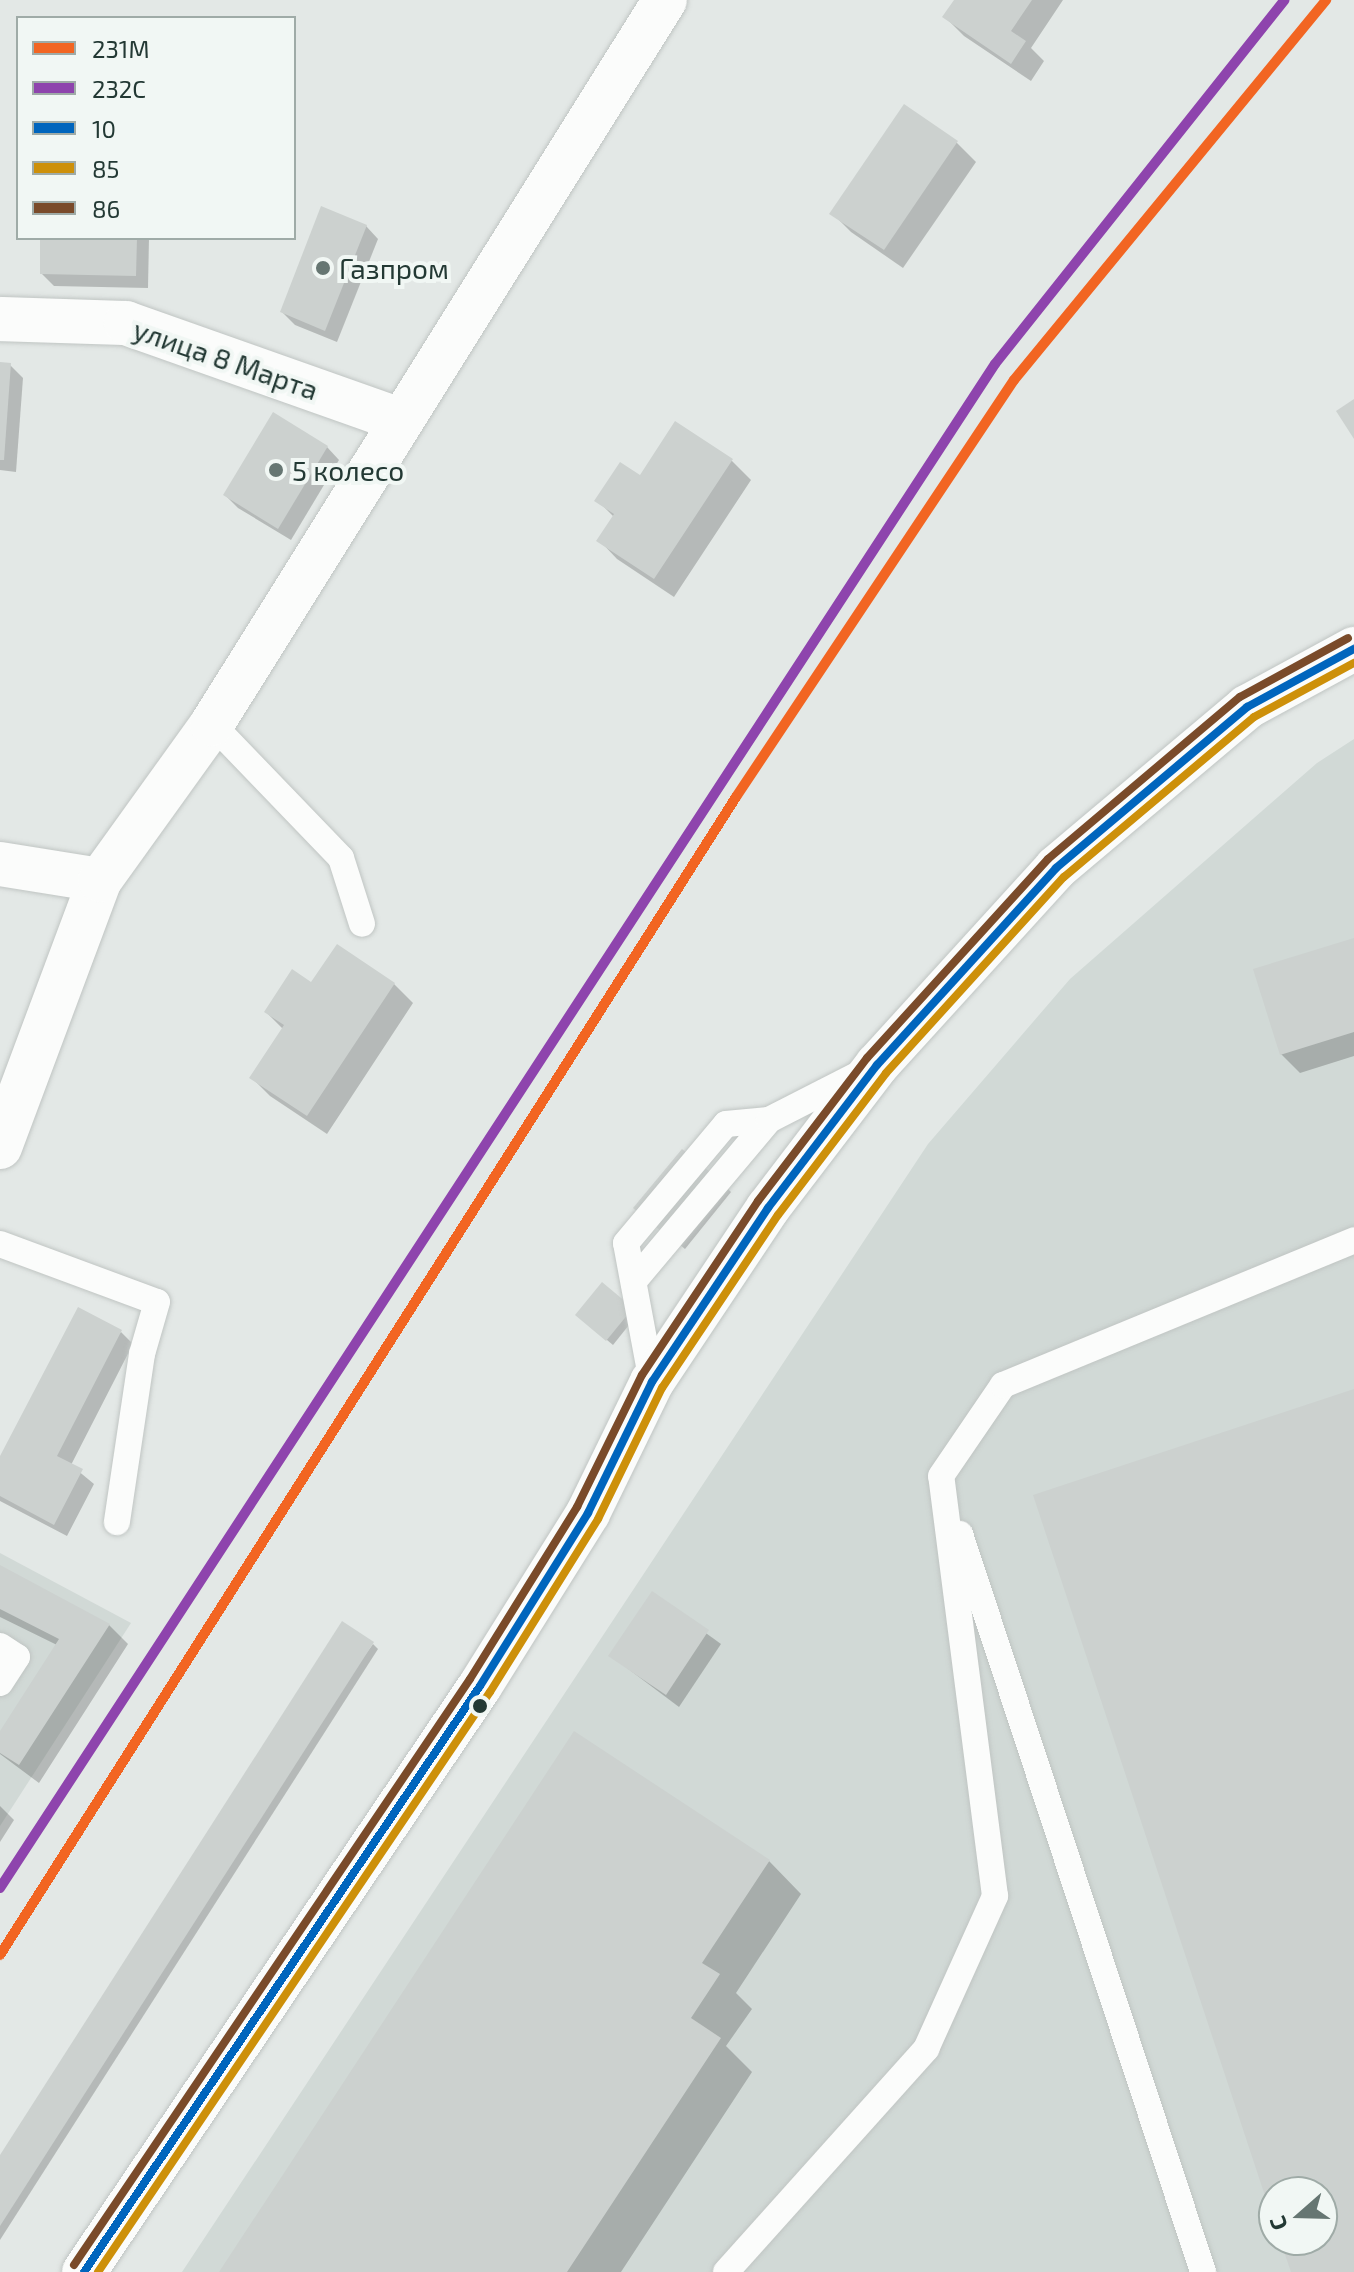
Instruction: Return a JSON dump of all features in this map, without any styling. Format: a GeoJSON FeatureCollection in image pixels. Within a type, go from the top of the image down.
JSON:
{"type":"FeatureCollection","features":[{"type":"Feature","properties":{"kind":"main road"},"geometry":{"type":"LineString","coordinates":[[0,1147],[100,880],[212,724],[665,0]]}},
{"type":"Feature","properties":{"kind":"main road","name":"улица 8 Марта"},"geometry":{"type":"LineString","coordinates":[[0,319],[126,323],[400,420]]}},
{"type":"Feature","properties":{"kind":"main road"},"geometry":{"type":"LineString","coordinates":[[84,2272],[480,1686],[588,1513],[652,1382],[768,1208],[877,1065],[1056,868],[1247,707],[1354,649]]}},
{"type":"Feature","properties":{"kind":"main road"},"geometry":{"type":"LineString","coordinates":[[0,864],[100,880]]}},
{"type":"Feature","properties":{"kind":"lane"},"geometry":{"type":"LineString","coordinates":[[212,724],[341,858],[362,924]]}},
{"type":"Feature","properties":{"kind":"lane"},"geometry":{"type":"LineString","coordinates":[[652,1382],[634,1281],[769,1120],[877,1065]]}},
{"type":"Feature","properties":{"kind":"lane"},"geometry":{"type":"LineString","coordinates":[[726,2272],[926,2049],[995,1896],[941,1476],[1003,1385],[1354,1240]]}},
{"type":"Feature","properties":{"kind":"lane"},"geometry":{"type":"LineString","coordinates":[[0,1244],[157,1302],[142,1354],[117,1522]]}},
{"type":"Feature","properties":{"kind":"lane"},"geometry":{"type":"LineString","coordinates":[[941,1476],[1203,2272]]}},
{"type":"Feature","properties":{"kind":"lane"},"geometry":{"type":"LineString","coordinates":[[0,1646],[17,1657],[0,1683]]}},
{"type":"Feature","properties":{"kind":"shaded area"},"geometry":{"type":"Polygon","coordinates":[[[1354,739],[1354,2272],[182,2272],[928,1144],[1070,979],[1317,763],[1354,739]]]}},
{"type":"Feature","properties":{"kind":"shaded area"},"geometry":{"type":"Polygon","coordinates":[[[0,1553],[131,1623],[0,1826],[0,1553]]]}},
{"type":"Feature","properties":{"kind":"building"},"geometry":{"type":"Polygon","coordinates":[[[954,0],[1032,0],[1011,31],[1026,41],[1011,64],[942,17],[954,0]]]}},
{"type":"Feature","properties":{"kind":"building"},"geometry":{"type":"Polygon","coordinates":[[[904,104],[958,141],[884,250],[829,214],[904,104]]]}},
{"type":"Feature","properties":{"kind":"building","name":"Газпром"},"geometry":{"type":"Polygon","coordinates":[[[321,206],[367,225],[325,331],[280,312],[321,206]]]}},
{"type":"Feature","properties":{"kind":"building"},"geometry":{"type":"Polygon","coordinates":[[[40,240],[137,240],[136,276],[40,274],[40,240]]]}},
{"type":"Feature","properties":{"kind":"building"},"geometry":{"type":"Polygon","coordinates":[[[0,362],[11,363],[4,460],[0,460],[0,362]]]}},
{"type":"Feature","properties":{"kind":"building"},"geometry":{"type":"Polygon","coordinates":[[[1354,399],[1354,439],[1336,411],[1354,399]]]}},
{"type":"Feature","properties":{"kind":"building","name":"5 колесо"},"geometry":{"type":"Polygon","coordinates":[[[273,412],[328,446],[278,529],[223,495],[273,412]]]}},
{"type":"Feature","properties":{"kind":"building"},"geometry":{"type":"Polygon","coordinates":[[[675,421],[733,459],[654,579],[596,541],[614,514],[594,501],[620,462],[640,475],[675,421]]]}},
{"type":"Feature","properties":{"kind":"building"},"geometry":{"type":"Polygon","coordinates":[[[1354,938],[1354,1032],[1280,1055],[1253,969],[1354,938]]]}},
{"type":"Feature","properties":{"kind":"building"},"geometry":{"type":"Polygon","coordinates":[[[337,944],[395,983],[307,1116],[249,1078],[284,1025],[264,1012],[292,969],[311,982],[337,944]]]}},
{"type":"Feature","properties":{"kind":"building"},"geometry":{"type":"Polygon","coordinates":[[[682,1149],[726,1185],[678,1245],[633,1208],[682,1149]]]}},
{"type":"Feature","properties":{"kind":"building"},"geometry":{"type":"Polygon","coordinates":[[[602,1282],[633,1308],[606,1341],[575,1315],[602,1282]]]}},
{"type":"Feature","properties":{"kind":"building"},"geometry":{"type":"Polygon","coordinates":[[[78,1307],[122,1330],[57,1456],[83,1469],[54,1525],[0,1496],[0,1456],[78,1307]]]}},
{"type":"Feature","properties":{"kind":"building"},"geometry":{"type":"Polygon","coordinates":[[[1354,1389],[1354,2272],[1291,2272],[1286,2256],[1338,2256],[1338,2176],[1258,2176],[1033,1495],[1354,1389]]]}},
{"type":"Feature","properties":{"kind":"building"},"geometry":{"type":"Polygon","coordinates":[[[0,1565],[110,1624],[19,1765],[0,1753],[0,1731],[59,1639],[0,1609],[0,1565]]]}},
{"type":"Feature","properties":{"kind":"building"},"geometry":{"type":"Polygon","coordinates":[[[652,1591],[709,1630],[666,1695],[608,1656],[652,1591]]]}},
{"type":"Feature","properties":{"kind":"building"},"geometry":{"type":"Polygon","coordinates":[[[342,1621],[374,1642],[0,2226],[0,2155],[342,1621]]]}},
{"type":"Feature","properties":{"kind":"building"},"geometry":{"type":"Polygon","coordinates":[[[574,1731],[770,1860],[702,1963],[720,1974],[691,2018],[721,2038],[567,2272],[219,2272],[574,1731]]]}},
{"type":"Feature","properties":{"kind":"transit line","name":"232C"},"geometry":{"type":"LineString","coordinates":[[0,1888],[995,364],[1285,0]]}},
{"type":"Feature","properties":{"kind":"transit line","name":"231М"},"geometry":{"type":"LineString","coordinates":[[0,1955],[736,797],[1014,380],[1326,0]]}},
{"type":"Feature","properties":{"kind":"transit line","name":"86"},"geometry":{"type":"LineString","coordinates":[[74,2265],[470,1679],[577,1507],[642,1375],[758,1201],[867,1058],[1048,859],[1240,697],[1348,638]]}},
{"type":"Feature","properties":{"kind":"transit line","name":"10"},"geometry":{"type":"LineString","coordinates":[[84,2272],[480,1686],[588,1513],[652,1382],[768,1208],[877,1065],[1056,868],[1247,707],[1354,649]]}},
{"type":"Feature","properties":{"kind":"transit line","name":"85"},"geometry":{"type":"LineString","coordinates":[[98,2272],[490,1692],[598,1519],[662,1388],[778,1215],[886,1073],[1064,877],[1254,717],[1354,663]]}},
{"type":"Feature","properties":{"kind":"place","name":"Газпром"},"geometry":{"type":"Point","coordinates":[323,268]}},
{"type":"Feature","properties":{"kind":"place","name":"5 колесо"},"geometry":{"type":"Point","coordinates":[276,470]}}]}
